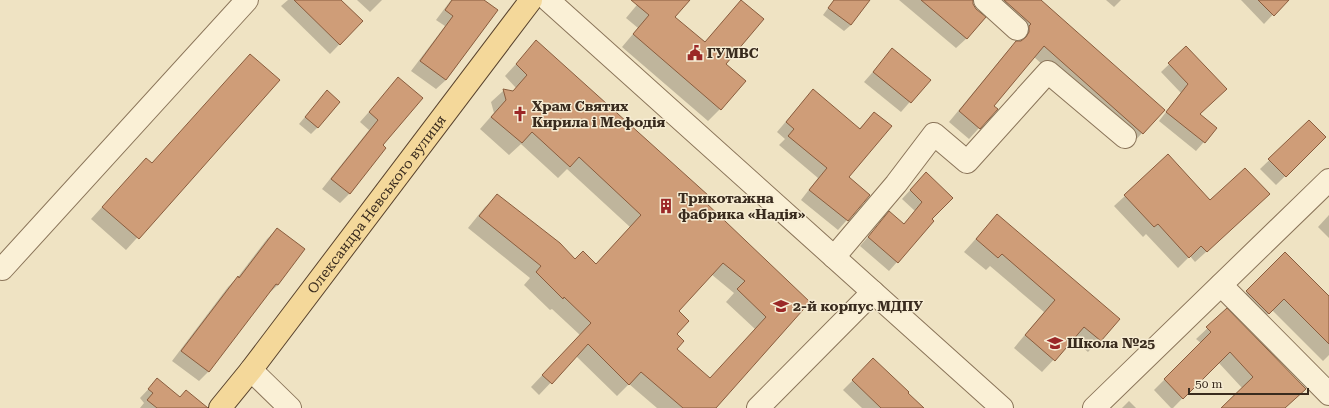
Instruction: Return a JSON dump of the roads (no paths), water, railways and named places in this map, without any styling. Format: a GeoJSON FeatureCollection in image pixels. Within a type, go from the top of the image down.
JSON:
{"type":"FeatureCollection","features":[{"type":"Feature","properties":{"kind":"main road","name":"Олександра Невського вулиця"},"geometry":{"type":"LineString","coordinates":[[220,408],[251,370],[531,0]]}},
{"type":"Feature","properties":{"kind":"street"},"geometry":{"type":"LineString","coordinates":[[0,267],[2,269],[247,0]]}},
{"type":"Feature","properties":{"kind":"street"},"geometry":{"type":"LineString","coordinates":[[548,0],[1002,408]]}},
{"type":"Feature","properties":{"kind":"street"},"geometry":{"type":"LineString","coordinates":[[985,0],[1017,29]]}},
{"type":"Feature","properties":{"kind":"street"},"geometry":{"type":"LineString","coordinates":[[834,258],[896,184],[934,134],[967,162],[1048,72],[1125,137]]}},
{"type":"Feature","properties":{"kind":"street"},"geometry":{"type":"LineString","coordinates":[[1094,408],[1329,180]]}},
{"type":"Feature","properties":{"kind":"street"},"geometry":{"type":"LineString","coordinates":[[1221,285],[1327,388]]}},
{"type":"Feature","properties":{"kind":"street"},"geometry":{"type":"LineString","coordinates":[[758,408],[872,292]]}},
{"type":"Feature","properties":{"kind":"street"},"geometry":{"type":"LineString","coordinates":[[251,370],[290,408]]}},
{"type":"Feature","properties":{"kind":"place","name":"ГУМВС"},"geometry":{"type":"Point","coordinates":[695,53]}},
{"type":"Feature","properties":{"kind":"place","name":"Храм Святих Кирила і Мефодія"},"geometry":{"type":"Point","coordinates":[520,114]}},
{"type":"Feature","properties":{"kind":"place","name":"Трикотажна фабрика «Надія»"},"geometry":{"type":"Point","coordinates":[666,206]}},
{"type":"Feature","properties":{"kind":"place","name":"2-й корпус МДПУ"},"geometry":{"type":"Point","coordinates":[781,306]}},
{"type":"Feature","properties":{"kind":"place","name":"Школа №25"},"geometry":{"type":"Point","coordinates":[1055,343]}}]}
